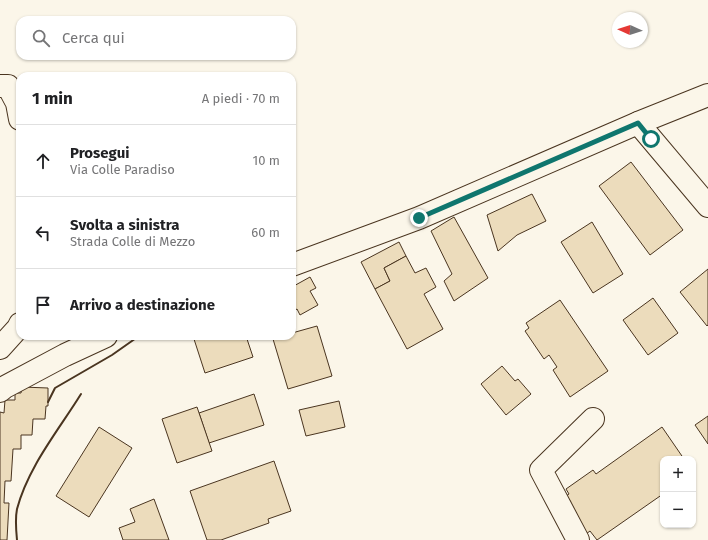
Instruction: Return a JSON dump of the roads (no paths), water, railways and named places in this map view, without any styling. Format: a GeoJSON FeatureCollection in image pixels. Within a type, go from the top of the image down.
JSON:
{"type":"FeatureCollection","features":[{"type":"Feature","properties":{"kind":"street"},"geometry":{"type":"LineString","coordinates":[[0,86],[8,86],[16,101]]}},
{"type":"Feature","properties":{"kind":"street"},"geometry":{"type":"LineString","coordinates":[[296,264],[419,218],[638,123],[708,95]]}},
{"type":"Feature","properties":{"kind":"street"},"geometry":{"type":"LineString","coordinates":[[638,123],[708,206]]}},
{"type":"Feature","properties":{"kind":"street"},"geometry":{"type":"LineString","coordinates":[[0,348],[16,330]]}},
{"type":"Feature","properties":{"kind":"street"},"geometry":{"type":"LineString","coordinates":[[0,391],[65,355],[97,340]]}},
{"type":"Feature","properties":{"kind":"street"},"geometry":{"type":"LineString","coordinates":[[578,540],[541,470],[593,420]]}}]}
